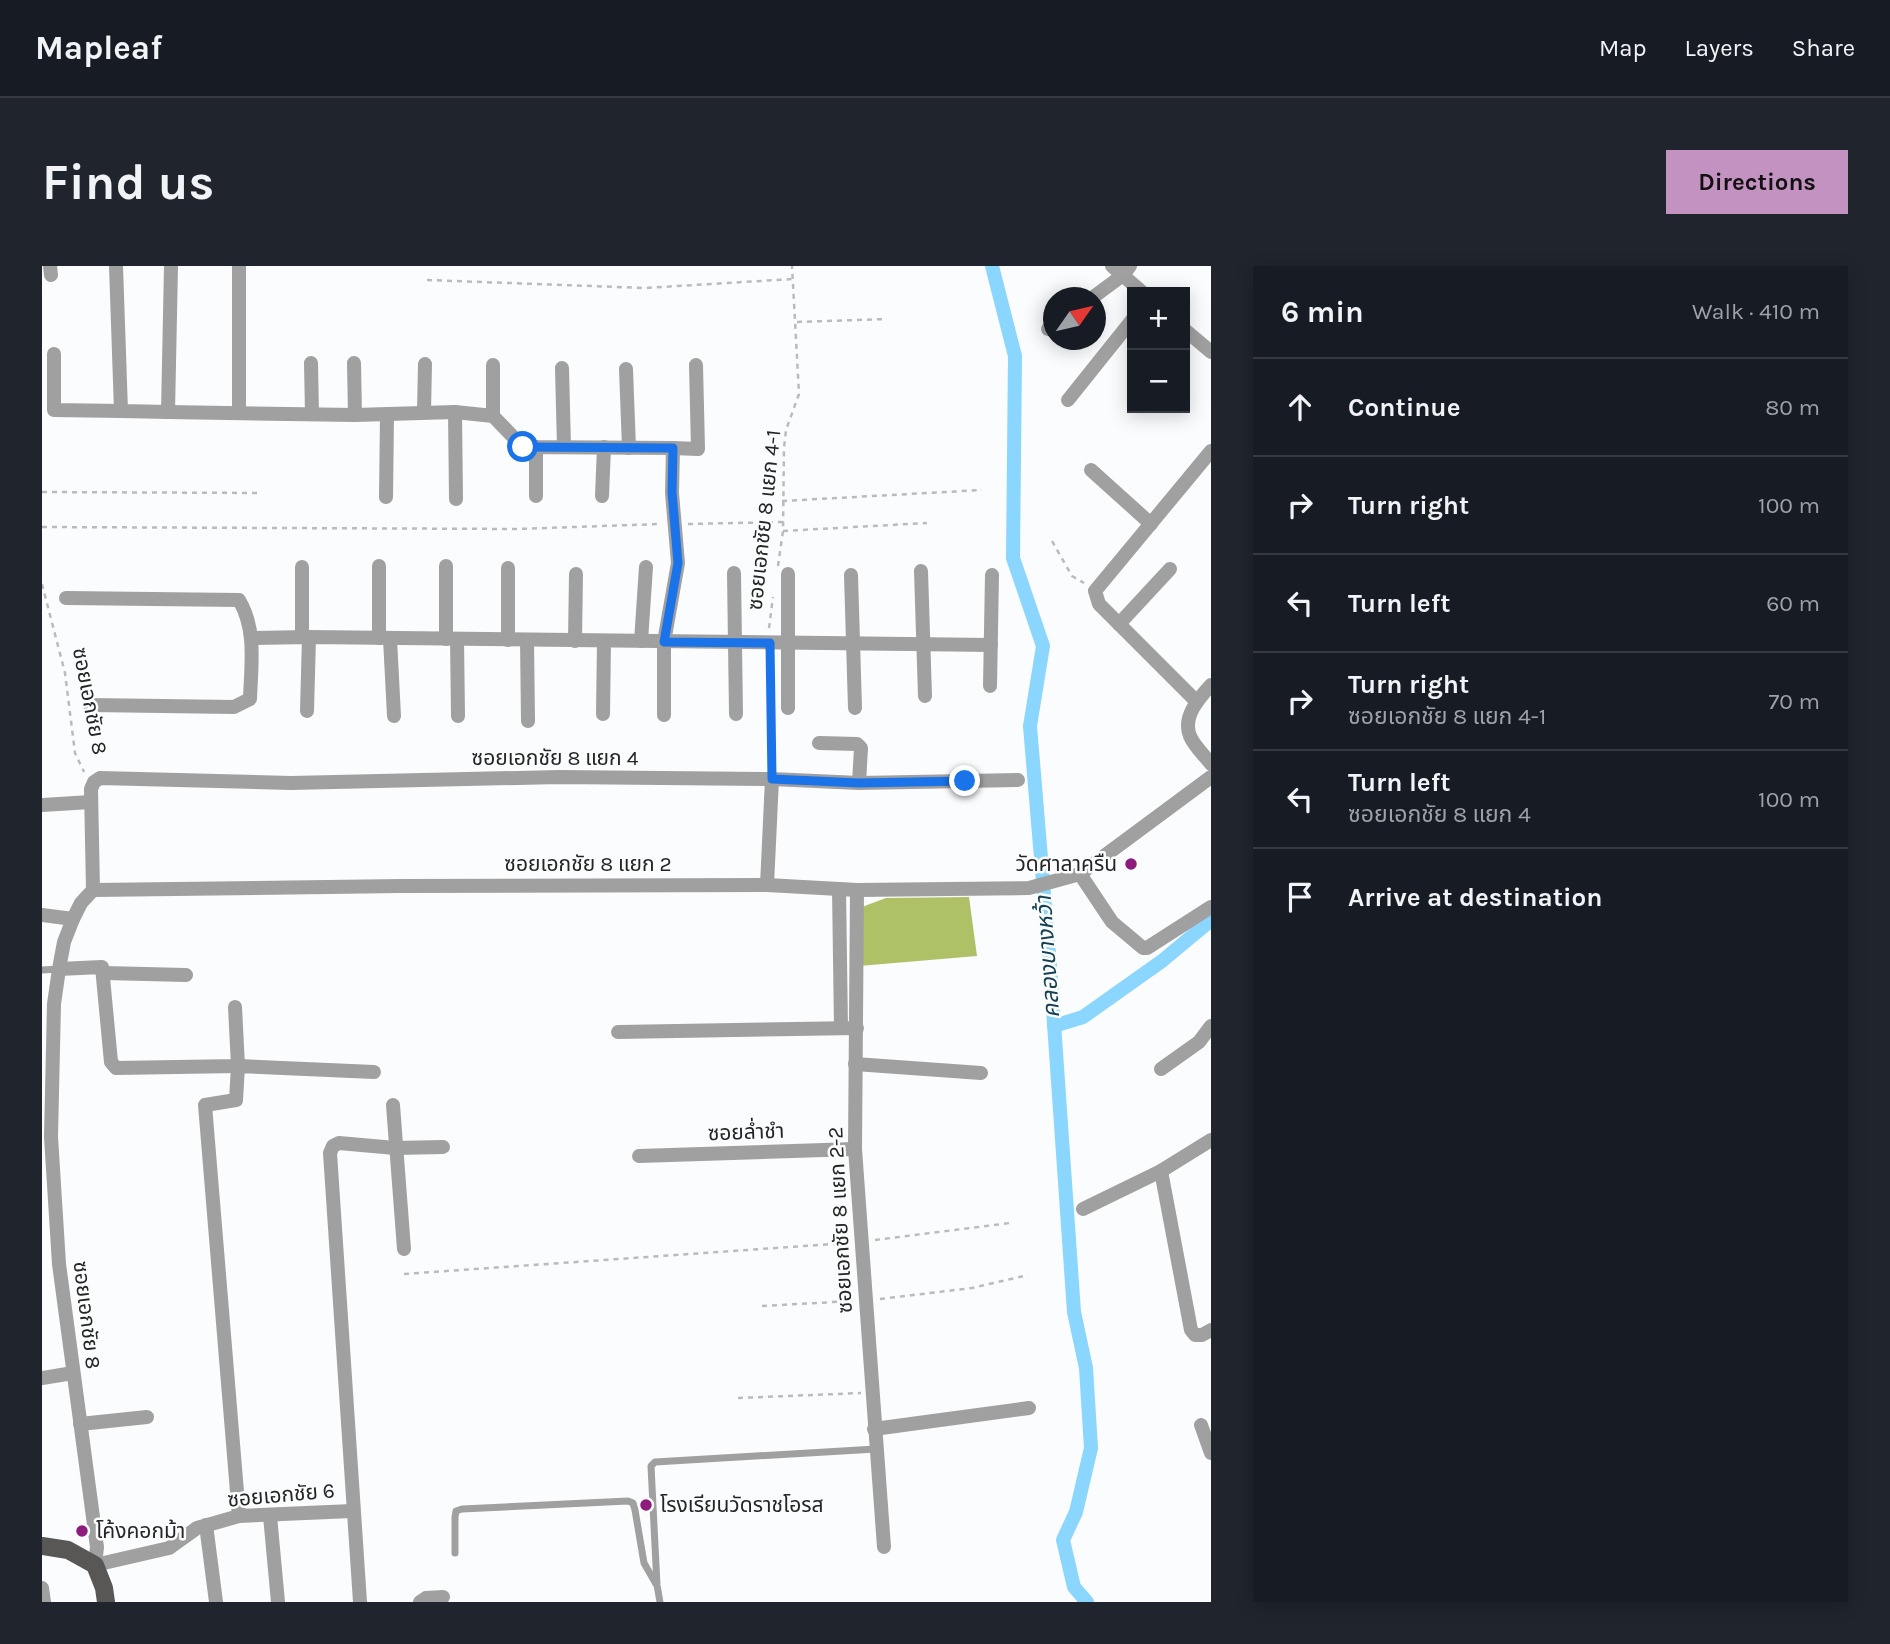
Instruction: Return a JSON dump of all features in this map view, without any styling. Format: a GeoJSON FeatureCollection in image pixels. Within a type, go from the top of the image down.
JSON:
{"type":"FeatureCollection","features":[{"type":"Feature","properties":{"kind":"main road"},"geometry":{"type":"LineString","coordinates":[[42,1546],[68,1550],[95,1565],[106,1602]]}},
{"type":"Feature","properties":{"kind":"street"},"geometry":{"type":"LineString","coordinates":[[117,266],[121,411]]}},
{"type":"Feature","properties":{"kind":"street"},"geometry":{"type":"LineString","coordinates":[[168,412],[172,266]]}},
{"type":"Feature","properties":{"kind":"street"},"geometry":{"type":"LineString","coordinates":[[239,266],[239,412]]}},
{"type":"Feature","properties":{"kind":"street"},"geometry":{"type":"LineString","coordinates":[[1103,287],[1122,269],[1138,287]]}},
{"type":"Feature","properties":{"kind":"street"},"geometry":{"type":"LineString","coordinates":[[1068,400],[1127,326]]}},
{"type":"Feature","properties":{"kind":"street"},"geometry":{"type":"LineString","coordinates":[[1190,334],[1209,347]]}},
{"type":"Feature","properties":{"kind":"street"},"geometry":{"type":"LineString","coordinates":[[54,354],[54,410],[355,415],[455,412],[493,416],[523,447],[698,449],[696,365]]}},
{"type":"Feature","properties":{"kind":"street"},"geometry":{"type":"LineString","coordinates":[[311,363],[312,414]]}},
{"type":"Feature","properties":{"kind":"street"},"geometry":{"type":"LineString","coordinates":[[354,363],[355,415]]}},
{"type":"Feature","properties":{"kind":"street"},"geometry":{"type":"LineString","coordinates":[[424,412],[425,364]]}},
{"type":"Feature","properties":{"kind":"street"},"geometry":{"type":"LineString","coordinates":[[493,365],[493,416]]}},
{"type":"Feature","properties":{"kind":"street"},"geometry":{"type":"LineString","coordinates":[[562,368],[564,447]]}},
{"type":"Feature","properties":{"kind":"street"},"geometry":{"type":"LineString","coordinates":[[626,369],[629,448]]}},
{"type":"Feature","properties":{"kind":"street"},"geometry":{"type":"LineString","coordinates":[[455,412],[456,499]]}},
{"type":"Feature","properties":{"kind":"street"},"geometry":{"type":"LineString","coordinates":[[386,497],[387,414]]}},
{"type":"Feature","properties":{"kind":"street"},"geometry":{"type":"LineString","coordinates":[[536,447],[536,496]]}},
{"type":"Feature","properties":{"kind":"street"},"geometry":{"type":"LineString","coordinates":[[602,496],[604,447]]}},
{"type":"Feature","properties":{"kind":"street"},"geometry":{"type":"LineString","coordinates":[[664,715],[664,642],[678,563],[672,492],[673,448]]}},
{"type":"Feature","properties":{"kind":"street"},"geometry":{"type":"LineString","coordinates":[[1196,701],[1099,604],[1096,591],[1211,452]]}},
{"type":"Feature","properties":{"kind":"street"},"geometry":{"type":"LineString","coordinates":[[1091,470],[1151,524]]}},
{"type":"Feature","properties":{"kind":"street"},"geometry":{"type":"LineString","coordinates":[[379,566],[394,716]]}},
{"type":"Feature","properties":{"kind":"street"},"geometry":{"type":"LineString","coordinates":[[446,566],[458,716]]}},
{"type":"Feature","properties":{"kind":"street"},"geometry":{"type":"LineString","coordinates":[[302,567],[307,711]]}},
{"type":"Feature","properties":{"kind":"street"},"geometry":{"type":"LineString","coordinates":[[641,641],[646,567]]}},
{"type":"Feature","properties":{"kind":"street"},"geometry":{"type":"LineString","coordinates":[[508,568],[508,640]]}},
{"type":"Feature","properties":{"kind":"street"},"geometry":{"type":"LineString","coordinates":[[1119,624],[1170,569]]}},
{"type":"Feature","properties":{"kind":"street"},"geometry":{"type":"LineString","coordinates":[[921,570],[925,696]]}},
{"type":"Feature","properties":{"kind":"street"},"geometry":{"type":"LineString","coordinates":[[575,640],[576,573]]}},
{"type":"Feature","properties":{"kind":"street"},"geometry":{"type":"LineString","coordinates":[[734,573],[736,714]]}},
{"type":"Feature","properties":{"kind":"street"},"geometry":{"type":"LineString","coordinates":[[782,574],[788,643],[788,708]]}},
{"type":"Feature","properties":{"kind":"street"},"geometry":{"type":"LineString","coordinates":[[852,575],[855,708]]}},
{"type":"Feature","properties":{"kind":"street"},"geometry":{"type":"LineString","coordinates":[[990,686],[992,575]]}},
{"type":"Feature","properties":{"kind":"street"},"geometry":{"type":"LineString","coordinates":[[66,598],[239,600],[245,610],[252,638],[250,699],[234,707],[90,705]]}},
{"type":"Feature","properties":{"kind":"street"},"geometry":{"type":"LineString","coordinates":[[252,638],[991,645]]}},
{"type":"Feature","properties":{"kind":"street"},"geometry":{"type":"LineString","coordinates":[[527,640],[528,721]]}},
{"type":"Feature","properties":{"kind":"street"},"geometry":{"type":"LineString","coordinates":[[603,714],[604,641]]}},
{"type":"Feature","properties":{"kind":"street"},"geometry":{"type":"LineString","coordinates":[[1211,685],[1196,701],[1189,719],[1189,735],[1211,764]]}},
{"type":"Feature","properties":{"kind":"street"},"geometry":{"type":"LineString","coordinates":[[819,743],[857,744],[861,748],[859,783]]}},
{"type":"Feature","properties":{"kind":"street","name":"ซอยเอกชัย 8 แยก 4"},"geometry":{"type":"LineString","coordinates":[[94,782],[100,778],[291,783],[559,777],[772,779],[859,783],[1018,780]]}},
{"type":"Feature","properties":{"kind":"street"},"geometry":{"type":"LineString","coordinates":[[1211,777],[1080,874],[1112,922],[1138,947],[1147,948],[1211,907]]}},
{"type":"Feature","properties":{"kind":"street"},"geometry":{"type":"LineString","coordinates":[[767,885],[772,779]]}},
{"type":"Feature","properties":{"kind":"street","name":"ซอยเอกชัย 8"},"geometry":{"type":"LineString","coordinates":[[94,782],[90,789],[93,890],[81,903],[64,942],[48,1037],[59,1264],[97,1548],[95,1565]]}},
{"type":"Feature","properties":{"kind":"street"},"geometry":{"type":"LineString","coordinates":[[42,805],[91,803]]}},
{"type":"Feature","properties":{"kind":"street","name":"ซอยเอกชัย 8 แยก 2"},"geometry":{"type":"LineString","coordinates":[[93,890],[767,885],[857,890],[1029,888],[1080,874]]}},
{"type":"Feature","properties":{"kind":"street"},"geometry":{"type":"LineString","coordinates":[[839,889],[841,1028]]}},
{"type":"Feature","properties":{"kind":"street","name":"ซอยเอกชัย 8 แยก 2-2"},"geometry":{"type":"LineString","coordinates":[[857,890],[855,1149],[884,1547]]}},
{"type":"Feature","properties":{"kind":"street"},"geometry":{"type":"LineString","coordinates":[[42,915],[73,919]]}},
{"type":"Feature","properties":{"kind":"street"},"geometry":{"type":"LineString","coordinates":[[59,970],[100,965],[104,973],[111,1062],[116,1068],[237,1066],[374,1072]]}},
{"type":"Feature","properties":{"kind":"street"},"geometry":{"type":"LineString","coordinates":[[104,973],[186,975]]}},
{"type":"Feature","properties":{"kind":"street"},"geometry":{"type":"LineString","coordinates":[[235,1007],[238,1098],[233,1101],[208,1103],[205,1107],[239,1516]]}},
{"type":"Feature","properties":{"kind":"street"},"geometry":{"type":"LineString","coordinates":[[1161,1069],[1199,1042],[1211,1026]]}},
{"type":"Feature","properties":{"kind":"street"},"geometry":{"type":"LineString","coordinates":[[618,1032],[857,1028]]}},
{"type":"Feature","properties":{"kind":"street"},"geometry":{"type":"LineString","coordinates":[[855,1063],[981,1073]]}},
{"type":"Feature","properties":{"kind":"street"},"geometry":{"type":"LineString","coordinates":[[393,1105],[404,1249]]}},
{"type":"Feature","properties":{"kind":"street"},"geometry":{"type":"LineString","coordinates":[[1083,1209],[1161,1171],[1211,1140]]}},
{"type":"Feature","properties":{"kind":"street"},"geometry":{"type":"LineString","coordinates":[[360,1602],[330,1153],[333,1146],[339,1143],[443,1147]]}},
{"type":"Feature","properties":{"kind":"street","name":"ซอยล่ำชำ"},"geometry":{"type":"LineString","coordinates":[[639,1156],[855,1149]]}},
{"type":"Feature","properties":{"kind":"street"},"geometry":{"type":"LineString","coordinates":[[1161,1171],[1191,1330],[1195,1335],[1211,1330]]}},
{"type":"Feature","properties":{"kind":"street"},"geometry":{"type":"LineString","coordinates":[[42,1378],[73,1373]]}},
{"type":"Feature","properties":{"kind":"street"},"geometry":{"type":"LineString","coordinates":[[874,1429],[1029,1408]]}},
{"type":"Feature","properties":{"kind":"street"},"geometry":{"type":"LineString","coordinates":[[80,1424],[147,1416]]}},
{"type":"Feature","properties":{"kind":"street"},"geometry":{"type":"LineString","coordinates":[[1201,1425],[1211,1453]]}},
{"type":"Feature","properties":{"kind":"street","name":"ซอยเอกชัย 6"},"geometry":{"type":"LineString","coordinates":[[95,1565],[169,1548],[206,1525],[239,1516],[352,1511]]}},
{"type":"Feature","properties":{"kind":"street"},"geometry":{"type":"LineString","coordinates":[[270,1516],[278,1602]]}},
{"type":"Feature","properties":{"kind":"street"},"geometry":{"type":"LineString","coordinates":[[206,1525],[216,1602]]}},
{"type":"Feature","properties":{"kind":"street"},"geometry":{"type":"LineString","coordinates":[[42,1588],[44,1602]]}},
{"type":"Feature","properties":{"kind":"street"},"geometry":{"type":"LineString","coordinates":[[420,1602],[426,1598],[443,1597]]}},
{"type":"Feature","properties":{"kind":"lane"},"geometry":{"type":"LineString","coordinates":[[42,970],[59,970]]}},
{"type":"Feature","properties":{"kind":"lane"},"geometry":{"type":"LineString","coordinates":[[660,1602],[651,1466],[655,1462],[876,1448]]}},
{"type":"Feature","properties":{"kind":"lane"},"geometry":{"type":"LineString","coordinates":[[455,1553],[455,1517],[457,1511],[462,1509],[628,1501],[633,1503],[635,1510],[645,1563],[657,1585]]}},
{"type":"Feature","properties":{"kind":"path","name":"ซอยเอกชัย 8 แยก 4-1"},"geometry":{"type":"LineString","coordinates":[[782,574],[786,430],[799,394],[792,266]]}},
{"type":"Feature","properties":{"kind":"path"},"geometry":{"type":"LineString","coordinates":[[427,280],[645,288],[793,279]]}},
{"type":"Feature","properties":{"kind":"path"},"geometry":{"type":"LineString","coordinates":[[797,322],[887,319]]}},
{"type":"Feature","properties":{"kind":"path"},"geometry":{"type":"LineString","coordinates":[[782,501],[982,490]]}},
{"type":"Feature","properties":{"kind":"path"},"geometry":{"type":"LineString","coordinates":[[42,492],[260,493]]}},
{"type":"Feature","properties":{"kind":"path"},"geometry":{"type":"LineString","coordinates":[[42,527],[490,529],[783,522]]}},
{"type":"Feature","properties":{"kind":"path"},"geometry":{"type":"LineString","coordinates":[[783,531],[927,523]]}},
{"type":"Feature","properties":{"kind":"path"},"geometry":{"type":"LineString","coordinates":[[1052,541],[1072,576],[1096,591]]}},
{"type":"Feature","properties":{"kind":"path","name":"ซอยเอกชัย 8"},"geometry":{"type":"LineString","coordinates":[[42,584],[65,673],[75,753],[84,772],[94,782]]}},
{"type":"Feature","properties":{"kind":"path","name":"ซอยเอกชัย 8 แยก 4-1"},"geometry":{"type":"LineString","coordinates":[[772,779],[769,626],[775,587]]}},
{"type":"Feature","properties":{"kind":"path"},"geometry":{"type":"LineString","coordinates":[[404,1274],[862,1242],[1010,1223]]}},
{"type":"Feature","properties":{"kind":"path"},"geometry":{"type":"LineString","coordinates":[[762,1306],[865,1300],[972,1288],[1028,1275]]}},
{"type":"Feature","properties":{"kind":"path"},"geometry":{"type":"LineString","coordinates":[[738,1398],[871,1392]]}},
{"type":"Feature","properties":{"kind":"green space"},"geometry":{"type":"Polygon","coordinates":[[[969,897],[977,956],[859,966],[862,907],[886,898],[969,897]]]}},
{"type":"Feature","properties":{"kind":"waterway","name":"คลองบางหว้า"},"geometry":{"type":"LineString","coordinates":[[992,266],[1015,356],[1013,558],[1043,646],[1030,726],[1074,1312],[1086,1368],[1091,1448],[1076,1512],[1063,1540],[1074,1587],[1087,1602]]}},
{"type":"Feature","properties":{"kind":"waterway"},"geometry":{"type":"LineString","coordinates":[[1054,1026],[1083,1017],[1162,961],[1211,920]]}},
{"type":"Feature","properties":{"kind":"place","name":"วัดศาลาครืน"},"geometry":{"type":"Point","coordinates":[1131,864]}},
{"type":"Feature","properties":{"kind":"place","name":"โรงเรียนวัดราชโอรส"},"geometry":{"type":"Point","coordinates":[646,1505]}},
{"type":"Feature","properties":{"kind":"place","name":"โค้งคอกม้า"},"geometry":{"type":"Point","coordinates":[82,1531]}},
{"type":"Feature","properties":{"kind":"route"},"geometry":{"type":"LineString","coordinates":[[523,447],[673,448],[672,492],[678,563],[664,642],[770,643],[772,779],[859,783],[965,781]]}}]}
